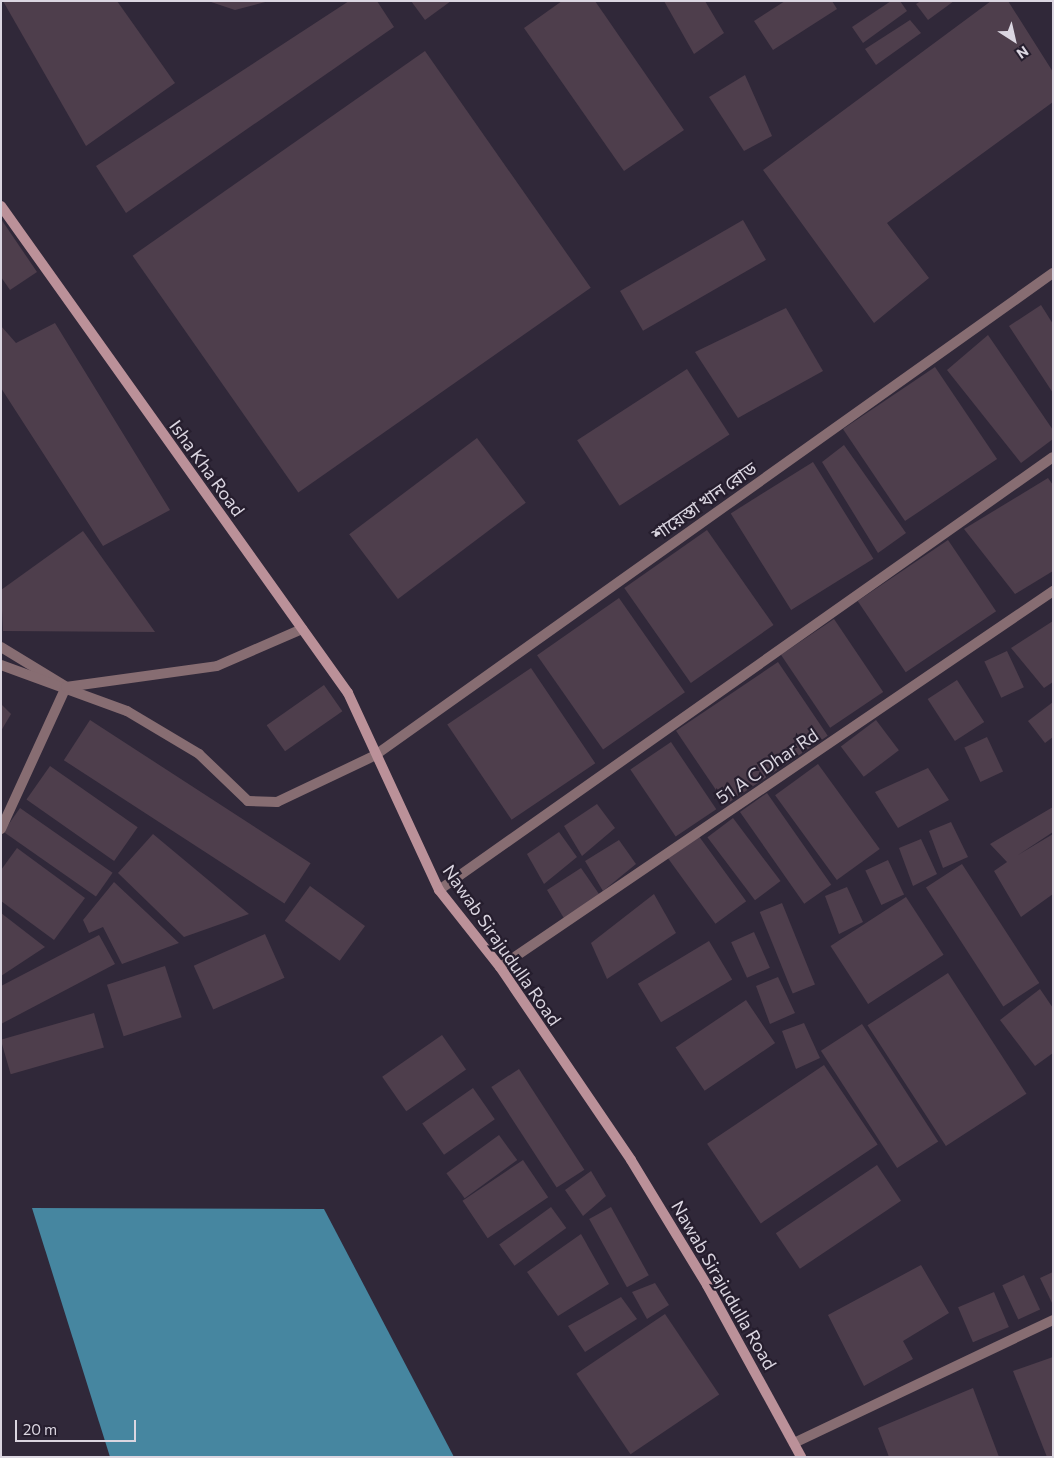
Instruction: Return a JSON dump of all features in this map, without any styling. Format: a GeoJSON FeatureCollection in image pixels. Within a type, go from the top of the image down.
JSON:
{"type":"FeatureCollection","features":[{"type":"Feature","properties":{"kind":"street","name":"Isha Kha Road"},"geometry":{"type":"LineString","coordinates":[[1,206],[348,693],[374,756]]}},
{"type":"Feature","properties":{"kind":"street","name":"শায়েস্তা খান রোড"},"geometry":{"type":"LineString","coordinates":[[374,756],[1053,273]]}},
{"type":"Feature","properties":{"kind":"street"},"geometry":{"type":"LineString","coordinates":[[439,890],[1053,456]]}},
{"type":"Feature","properties":{"kind":"street","name":"51 A C Dhar Rd"},"geometry":{"type":"LineString","coordinates":[[500,967],[1053,591]]}},
{"type":"Feature","properties":{"kind":"street"},"geometry":{"type":"LineString","coordinates":[[1,647],[66,687],[217,666],[302,629]]}},
{"type":"Feature","properties":{"kind":"street"},"geometry":{"type":"LineString","coordinates":[[1,665],[66,687],[127,711],[198,754],[248,801],[277,802],[374,756]]}},
{"type":"Feature","properties":{"kind":"street"},"geometry":{"type":"LineString","coordinates":[[1,829],[66,687]]}},
{"type":"Feature","properties":{"kind":"street","name":"Nawab Sirajudulla Road"},"geometry":{"type":"LineString","coordinates":[[374,756],[439,890],[500,967],[666,1216],[801,1457]]}},
{"type":"Feature","properties":{"kind":"street"},"geometry":{"type":"LineString","coordinates":[[794,1443],[1053,1320]]}},
{"type":"Feature","properties":{"kind":"water"},"geometry":{"type":"Polygon","coordinates":[[[32,1208],[324,1209],[454,1457],[110,1457],[32,1208]]]}},
{"type":"Feature","properties":{"kind":"building"},"geometry":{"type":"Polygon","coordinates":[[[3,1],[117,1],[175,83],[86,146],[3,1]]]}},
{"type":"Feature","properties":{"kind":"building"},"geometry":{"type":"Polygon","coordinates":[[[208,1],[269,1],[235,10],[208,1]]]}},
{"type":"Feature","properties":{"kind":"building"},"geometry":{"type":"Polygon","coordinates":[[[349,1],[377,1],[394,27],[126,213],[96,166],[349,1]]]}},
{"type":"Feature","properties":{"kind":"building"},"geometry":{"type":"Polygon","coordinates":[[[411,1],[451,1],[425,20],[411,1]]]}},
{"type":"Feature","properties":{"kind":"building"},"geometry":{"type":"Polygon","coordinates":[[[562,1],[595,1],[684,130],[624,171],[524,28],[562,1]]]}},
{"type":"Feature","properties":{"kind":"building"},"geometry":{"type":"Polygon","coordinates":[[[664,1],[705,1],[724,33],[694,54],[664,1]]]}},
{"type":"Feature","properties":{"kind":"building"},"geometry":{"type":"Polygon","coordinates":[[[785,1],[832,1],[837,9],[773,50],[754,21],[785,1]]]}},
{"type":"Feature","properties":{"kind":"building"},"geometry":{"type":"Polygon","coordinates":[[[891,1],[900,1],[907,11],[863,43],[852,27],[891,1]]]}},
{"type":"Feature","properties":{"kind":"building"},"geometry":{"type":"Polygon","coordinates":[[[921,1],[954,1],[928,20],[916,4],[921,1]]]}},
{"type":"Feature","properties":{"kind":"building"},"geometry":{"type":"Polygon","coordinates":[[[991,1],[1008,1],[1053,72],[1053,102],[887,223],[929,278],[874,323],[763,170],[991,1]]]}},
{"type":"Feature","properties":{"kind":"building"},"geometry":{"type":"Polygon","coordinates":[[[910,20],[921,33],[876,65],[865,49],[910,20]]]}},
{"type":"Feature","properties":{"kind":"building"},"geometry":{"type":"Polygon","coordinates":[[[425,51],[591,288],[298,493],[133,256],[425,51]]]}},
{"type":"Feature","properties":{"kind":"building"},"geometry":{"type":"Polygon","coordinates":[[[745,75],[772,136],[744,151],[709,97],[745,75]]]}},
{"type":"Feature","properties":{"kind":"building"},"geometry":{"type":"Polygon","coordinates":[[[1,219],[37,272],[10,290],[1,277],[1,219]]]}},
{"type":"Feature","properties":{"kind":"building"},"geometry":{"type":"Polygon","coordinates":[[[743,220],[766,260],[643,331],[620,291],[743,220]]]}},
{"type":"Feature","properties":{"kind":"building"},"geometry":{"type":"Polygon","coordinates":[[[1041,305],[1053,324],[1053,393],[1009,326],[1041,305]]]}},
{"type":"Feature","properties":{"kind":"building"},"geometry":{"type":"Polygon","coordinates":[[[786,308],[823,371],[738,418],[695,352],[786,308]]]}},
{"type":"Feature","properties":{"kind":"building"},"geometry":{"type":"Polygon","coordinates":[[[55,323],[170,510],[103,546],[1,388],[1,326],[16,343],[55,323]]]}},
{"type":"Feature","properties":{"kind":"building"},"geometry":{"type":"Polygon","coordinates":[[[988,335],[1053,430],[1053,439],[1021,463],[947,370],[988,335]]]}},
{"type":"Feature","properties":{"kind":"building"},"geometry":{"type":"Polygon","coordinates":[[[935,367],[997,459],[905,521],[843,429],[935,367]]]}},
{"type":"Feature","properties":{"kind":"building"},"geometry":{"type":"Polygon","coordinates":[[[687,369],[729,434],[620,506],[577,440],[687,369]]]}},
{"type":"Feature","properties":{"kind":"building"},"geometry":{"type":"Polygon","coordinates":[[[477,438],[526,503],[398,599],[349,534],[477,438]]]}},
{"type":"Feature","properties":{"kind":"building"},"geometry":{"type":"Polygon","coordinates":[[[844,445],[906,533],[878,553],[822,462],[844,445]]]}},
{"type":"Feature","properties":{"kind":"building"},"geometry":{"type":"Polygon","coordinates":[[[813,462],[873,559],[791,610],[731,513],[813,462]]]}},
{"type":"Feature","properties":{"kind":"building"},"geometry":{"type":"Polygon","coordinates":[[[1048,478],[1053,485],[1053,571],[1015,594],[964,529],[1048,478]]]}},
{"type":"Feature","properties":{"kind":"building"},"geometry":{"type":"Polygon","coordinates":[[[707,530],[774,625],[691,683],[624,588],[707,530]]]}},
{"type":"Feature","properties":{"kind":"building"},"geometry":{"type":"Polygon","coordinates":[[[83,531],[155,632],[3,631],[1,590],[83,531]]]}},
{"type":"Feature","properties":{"kind":"building"},"geometry":{"type":"Polygon","coordinates":[[[948,540],[996,611],[906,672],[858,601],[948,540]]]}},
{"type":"Feature","properties":{"kind":"building"},"geometry":{"type":"Polygon","coordinates":[[[619,598],[685,692],[603,750],[537,655],[619,598]]]}},
{"type":"Feature","properties":{"kind":"building"},"geometry":{"type":"Polygon","coordinates":[[[834,619],[883,692],[830,728],[781,655],[834,619]]]}},
{"type":"Feature","properties":{"kind":"building"},"geometry":{"type":"Polygon","coordinates":[[[1053,621],[1053,682],[1044,688],[1011,648],[1053,621]]]}},
{"type":"Feature","properties":{"kind":"building"},"geometry":{"type":"Polygon","coordinates":[[[1007,651],[1024,687],[1001,698],[984,662],[1007,651]]]}},
{"type":"Feature","properties":{"kind":"building"},"geometry":{"type":"Polygon","coordinates":[[[778,662],[828,736],[726,805],[676,731],[778,662]]]}},
{"type":"Feature","properties":{"kind":"building"},"geometry":{"type":"Polygon","coordinates":[[[531,668],[595,763],[512,820],[447,724],[531,668]]]}},
{"type":"Feature","properties":{"kind":"building"},"geometry":{"type":"Polygon","coordinates":[[[957,680],[984,722],[955,741],[928,699],[957,680]]]}},
{"type":"Feature","properties":{"kind":"building"},"geometry":{"type":"Polygon","coordinates":[[[324,685],[342,711],[285,751],[267,725],[324,685]]]}},
{"type":"Feature","properties":{"kind":"building"},"geometry":{"type":"Polygon","coordinates":[[[1053,702],[1053,737],[1045,743],[1028,721],[1053,702]]]}},
{"type":"Feature","properties":{"kind":"building"},"geometry":{"type":"Polygon","coordinates":[[[1,704],[11,714],[1,731],[1,704]]]}},
{"type":"Feature","properties":{"kind":"building"},"geometry":{"type":"Polygon","coordinates":[[[90,720],[311,863],[284,903],[64,760],[90,720]]]}},
{"type":"Feature","properties":{"kind":"building"},"geometry":{"type":"Polygon","coordinates":[[[876,720],[899,750],[864,777],[841,746],[876,720]]]}},
{"type":"Feature","properties":{"kind":"building"},"geometry":{"type":"Polygon","coordinates":[[[987,737],[1003,771],[980,782],[964,748],[987,737]]]}},
{"type":"Feature","properties":{"kind":"building"},"geometry":{"type":"Polygon","coordinates":[[[671,742],[716,809],[676,837],[630,769],[671,742]]]}},
{"type":"Feature","properties":{"kind":"building"},"geometry":{"type":"Polygon","coordinates":[[[818,764],[880,849],[837,880],[775,795],[818,764]]]}},
{"type":"Feature","properties":{"kind":"building"},"geometry":{"type":"Polygon","coordinates":[[[50,766],[138,827],[114,861],[26,800],[50,766]]]}},
{"type":"Feature","properties":{"kind":"building"},"geometry":{"type":"Polygon","coordinates":[[[928,768],[949,800],[898,828],[875,792],[928,768]]]}},
{"type":"Feature","properties":{"kind":"building"},"geometry":{"type":"Polygon","coordinates":[[[767,793],[831,885],[804,904],[740,812],[767,793]]]}},
{"type":"Feature","properties":{"kind":"building"},"geometry":{"type":"Polygon","coordinates":[[[597,804],[615,828],[582,856],[564,826],[597,804]]]}},
{"type":"Feature","properties":{"kind":"building"},"geometry":{"type":"Polygon","coordinates":[[[1053,807],[1053,832],[1018,855],[1053,834],[1053,894],[1021,917],[994,871],[1007,862],[990,844],[1053,807]]]}},
{"type":"Feature","properties":{"kind":"building"},"geometry":{"type":"Polygon","coordinates":[[[20,808],[113,873],[96,897],[3,832],[20,808]]]}},
{"type":"Feature","properties":{"kind":"building"},"geometry":{"type":"Polygon","coordinates":[[[733,818],[781,881],[755,900],[707,837],[733,818]]]}},
{"type":"Feature","properties":{"kind":"building"},"geometry":{"type":"Polygon","coordinates":[[[951,822],[968,857],[943,868],[929,831],[951,822]]]}},
{"type":"Feature","properties":{"kind":"building"},"geometry":{"type":"Polygon","coordinates":[[[559,832],[577,857],[544,884],[527,854],[559,832]]]}},
{"type":"Feature","properties":{"kind":"building"},"geometry":{"type":"Polygon","coordinates":[[[153,834],[249,914],[184,937],[118,873],[153,834]]]}},
{"type":"Feature","properties":{"kind":"building"},"geometry":{"type":"Polygon","coordinates":[[[698,835],[746,901],[715,924],[667,857],[698,835]]]}},
{"type":"Feature","properties":{"kind":"building"},"geometry":{"type":"Polygon","coordinates":[[[921,839],[937,874],[913,886],[899,848],[921,839]]]}},
{"type":"Feature","properties":{"kind":"building"},"geometry":{"type":"Polygon","coordinates":[[[619,840],[636,864],[603,891],[585,861],[619,840]]]}},
{"type":"Feature","properties":{"kind":"building"},"geometry":{"type":"Polygon","coordinates":[[[17,848],[85,898],[54,940],[1,901],[1,870],[17,848]]]}},
{"type":"Feature","properties":{"kind":"building"},"geometry":{"type":"Polygon","coordinates":[[[888,860],[904,894],[881,905],[865,871],[888,860]]]}},
{"type":"Feature","properties":{"kind":"building"},"geometry":{"type":"Polygon","coordinates":[[[962,864],[1039,983],[1003,1007],[926,887],[962,864]]]}},
{"type":"Feature","properties":{"kind":"building"},"geometry":{"type":"Polygon","coordinates":[[[581,868],[599,894],[565,920],[547,890],[581,868]]]}},
{"type":"Feature","properties":{"kind":"building"},"geometry":{"type":"Polygon","coordinates":[[[114,882],[179,943],[122,964],[103,927],[89,933],[83,920],[114,882]]]}},
{"type":"Feature","properties":{"kind":"building"},"geometry":{"type":"Polygon","coordinates":[[[310,886],[365,926],[340,961],[285,921],[310,886]]]}},
{"type":"Feature","properties":{"kind":"building"},"geometry":{"type":"Polygon","coordinates":[[[847,887],[863,922],[839,934],[825,896],[847,887]]]}},
{"type":"Feature","properties":{"kind":"building"},"geometry":{"type":"Polygon","coordinates":[[[654,894],[676,933],[607,979],[591,943],[654,894]]]}},
{"type":"Feature","properties":{"kind":"building"},"geometry":{"type":"Polygon","coordinates":[[[906,897],[944,955],[868,1004],[831,946],[906,897]]]}},
{"type":"Feature","properties":{"kind":"building"},"geometry":{"type":"Polygon","coordinates":[[[782,903],[815,985],[793,994],[760,912],[782,903]]]}},
{"type":"Feature","properties":{"kind":"building"},"geometry":{"type":"Polygon","coordinates":[[[1,913],[45,947],[1,976],[1,913]]]}},
{"type":"Feature","properties":{"kind":"building"},"geometry":{"type":"Polygon","coordinates":[[[754,932],[770,968],[747,978],[731,942],[754,932]]]}},
{"type":"Feature","properties":{"kind":"building"},"geometry":{"type":"Polygon","coordinates":[[[265,934],[285,978],[213,1010],[194,966],[265,934]]]}},
{"type":"Feature","properties":{"kind":"building"},"geometry":{"type":"Polygon","coordinates":[[[99,935],[115,964],[1,1024],[1,986],[99,935]]]}},
{"type":"Feature","properties":{"kind":"building"},"geometry":{"type":"Polygon","coordinates":[[[709,941],[732,980],[661,1022],[638,984],[709,941]]]}},
{"type":"Feature","properties":{"kind":"building"},"geometry":{"type":"Polygon","coordinates":[[[165,966],[182,1017],[124,1036],[107,985],[165,966]]]}},
{"type":"Feature","properties":{"kind":"building"},"geometry":{"type":"Polygon","coordinates":[[[948,973],[1026,1094],[946,1146],[867,1025],[948,973]]]}},
{"type":"Feature","properties":{"kind":"building"},"geometry":{"type":"Polygon","coordinates":[[[778,977],[795,1013],[770,1024],[756,986],[778,977]]]}},
{"type":"Feature","properties":{"kind":"building"},"geometry":{"type":"Polygon","coordinates":[[[1040,989],[1053,1008],[1053,1053],[1035,1066],[1000,1020],[1040,989]]]}},
{"type":"Feature","properties":{"kind":"building"},"geometry":{"type":"Polygon","coordinates":[[[746,1000],[775,1043],[705,1091],[676,1048],[746,1000]]]}},
{"type":"Feature","properties":{"kind":"building"},"geometry":{"type":"Polygon","coordinates":[[[94,1013],[104,1048],[11,1074],[1,1040],[94,1013]]]}},
{"type":"Feature","properties":{"kind":"building"},"geometry":{"type":"Polygon","coordinates":[[[804,1023],[820,1058],[796,1069],[782,1031],[804,1023]]]}},
{"type":"Feature","properties":{"kind":"building"},"geometry":{"type":"Polygon","coordinates":[[[862,1024],[938,1141],[897,1168],[821,1051],[862,1024]]]}},
{"type":"Feature","properties":{"kind":"building"},"geometry":{"type":"Polygon","coordinates":[[[442,1035],[466,1069],[406,1111],[382,1077],[442,1035]]]}},
{"type":"Feature","properties":{"kind":"building"},"geometry":{"type":"Polygon","coordinates":[[[824,1065],[878,1145],[761,1223],[707,1144],[824,1065]]]}},
{"type":"Feature","properties":{"kind":"building"},"geometry":{"type":"Polygon","coordinates":[[[519,1069],[584,1170],[557,1188],[491,1087],[519,1069]]]}},
{"type":"Feature","properties":{"kind":"building"},"geometry":{"type":"Polygon","coordinates":[[[473,1088],[495,1119],[444,1155],[422,1124],[473,1088]]]}},
{"type":"Feature","properties":{"kind":"building"},"geometry":{"type":"Polygon","coordinates":[[[499,1135],[517,1160],[465,1198],[446,1173],[499,1135]]]}},
{"type":"Feature","properties":{"kind":"building"},"geometry":{"type":"Polygon","coordinates":[[[523,1160],[548,1197],[488,1238],[462,1201],[523,1160]]]}},
{"type":"Feature","properties":{"kind":"building"},"geometry":{"type":"Polygon","coordinates":[[[877,1165],[901,1201],[800,1269],[776,1233],[877,1165]]]}},
{"type":"Feature","properties":{"kind":"building"},"geometry":{"type":"Polygon","coordinates":[[[591,1171],[606,1196],[583,1216],[565,1190],[591,1171]]]}},
{"type":"Feature","properties":{"kind":"building"},"geometry":{"type":"Polygon","coordinates":[[[551,1207],[566,1228],[515,1266],[499,1245],[551,1207]]]}},
{"type":"Feature","properties":{"kind":"building"},"geometry":{"type":"Polygon","coordinates":[[[611,1207],[649,1275],[627,1287],[589,1219],[611,1207]]]}},
{"type":"Feature","properties":{"kind":"building"},"geometry":{"type":"Polygon","coordinates":[[[581,1234],[609,1284],[558,1316],[527,1272],[581,1234]]]}},
{"type":"Feature","properties":{"kind":"building"},"geometry":{"type":"Polygon","coordinates":[[[921,1265],[949,1313],[903,1341],[913,1359],[864,1386],[828,1315],[921,1265]]]}},
{"type":"Feature","properties":{"kind":"building"},"geometry":{"type":"Polygon","coordinates":[[[1053,1272],[1053,1305],[1040,1278],[1053,1272]]]}},
{"type":"Feature","properties":{"kind":"building"},"geometry":{"type":"Polygon","coordinates":[[[1024,1275],[1040,1309],[1018,1320],[1002,1285],[1024,1275]]]}},
{"type":"Feature","properties":{"kind":"building"},"geometry":{"type":"Polygon","coordinates":[[[655,1283],[669,1305],[647,1319],[632,1292],[655,1283]]]}},
{"type":"Feature","properties":{"kind":"building"},"geometry":{"type":"Polygon","coordinates":[[[994,1292],[1009,1327],[973,1342],[958,1307],[994,1292]]]}},
{"type":"Feature","properties":{"kind":"building"},"geometry":{"type":"Polygon","coordinates":[[[621,1297],[637,1319],[585,1352],[568,1326],[621,1297]]]}},
{"type":"Feature","properties":{"kind":"building"},"geometry":{"type":"Polygon","coordinates":[[[665,1314],[719,1394],[631,1454],[576,1374],[665,1314]]]}},
{"type":"Feature","properties":{"kind":"building"},"geometry":{"type":"Polygon","coordinates":[[[1053,1357],[1053,1457],[1047,1457],[1013,1371],[1053,1357]]]}},
{"type":"Feature","properties":{"kind":"building"},"geometry":{"type":"Polygon","coordinates":[[[973,1388],[999,1457],[889,1457],[878,1428],[973,1388]]]}}]}
